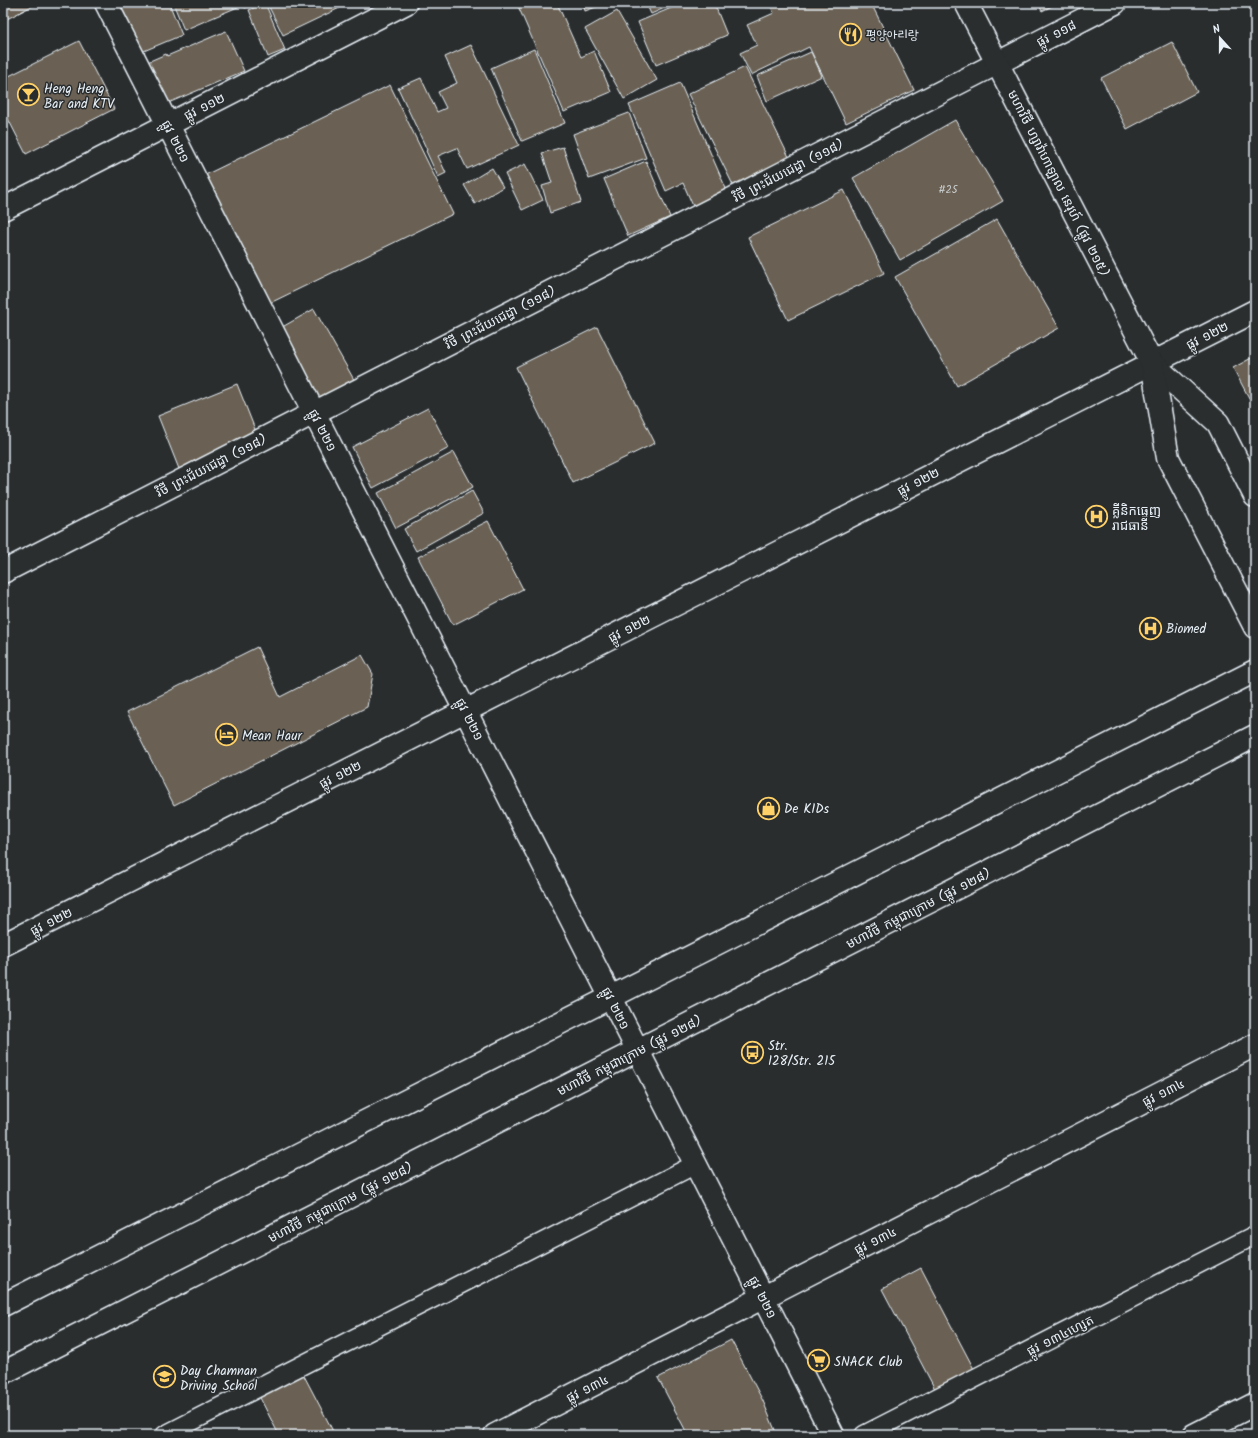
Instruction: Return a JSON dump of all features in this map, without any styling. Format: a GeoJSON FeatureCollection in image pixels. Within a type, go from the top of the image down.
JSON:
{"type":"FeatureCollection","features":[{"type":"Feature","properties":{"kind":"street","name":"ផ្លូវ ២២១"},"geometry":{"type":"LineString","coordinates":[[106,3],[833,1435]]}},
{"type":"Feature","properties":{"kind":"street","name":"ផ្លូវ ១១២"},"geometry":{"type":"LineString","coordinates":[[3,209],[406,3]]}},
{"type":"Feature","properties":{"kind":"street","name":"មហាវិថី ហ្សាវ៉ាហាឡាល នេរុហ៍ (ផ្លូវ ២១៥)"},"geometry":{"type":"LineString","coordinates":[[966,3],[1152,363],[1168,458],[1255,627]]}},
{"type":"Feature","properties":{"kind":"street","name":"ផ្លូវ ១១៨"},"geometry":{"type":"LineString","coordinates":[[997,63],[1115,3]]}},
{"type":"Feature","properties":{"kind":"street","name":"វិថី ព្រះជ័យជេដ្ធា (១១៨)"},"geometry":{"type":"LineString","coordinates":[[3,572],[997,63]]}},
{"type":"Feature","properties":{"kind":"street","name":"ផ្លូវ ១២២"},"geometry":{"type":"LineString","coordinates":[[3,945],[1255,311]]}},
{"type":"Feature","properties":{"kind":"street","name":"មហាវិថី ហ្សាវ៉ាហាឡាល នេរុហ៍ (ផ្លូវ ២១៥)"},"geometry":{"type":"LineString","coordinates":[[1152,363],[1218,423],[1255,496]]}},
{"type":"Feature","properties":{"kind":"street"},"geometry":{"type":"LineString","coordinates":[[3,1306],[1255,671]]}},
{"type":"Feature","properties":{"kind":"street","name":"មហាវិថី កម្ពុជាក្រោម (ផ្លូវ ១២៨)"},"geometry":{"type":"LineString","coordinates":[[3,1373],[1255,736]]}},
{"type":"Feature","properties":{"kind":"street","name":"ផ្លូវ ១៣៤"},"geometry":{"type":"LineString","coordinates":[[495,1435],[1255,1045]]}},
{"type":"Feature","properties":{"kind":"street"},"geometry":{"type":"LineString","coordinates":[[1194,1435],[1255,1404]]}},
{"type":"Feature","properties":{"kind":"lane"},"geometry":{"type":"LineString","coordinates":[[166,1435],[696,1164]]}},
{"type":"Feature","properties":{"kind":"lane","name":"ផ្លូវ ១៣៤ហ្សេត"},"geometry":{"type":"LineString","coordinates":[[864,1435],[1255,1235]]}},
{"type":"Feature","properties":{"kind":"building"},"geometry":{"type":"Polygon","coordinates":[[[3,3],[38,3],[3,21],[3,3]]]}},
{"type":"Feature","properties":{"kind":"building"},"geometry":{"type":"Polygon","coordinates":[[[132,3],[169,3],[182,35],[139,53],[120,8],[132,3]]]}},
{"type":"Feature","properties":{"kind":"building"},"geometry":{"type":"Polygon","coordinates":[[[173,3],[239,3],[240,6],[184,30],[173,3]]]}},
{"type":"Feature","properties":{"kind":"building"},"geometry":{"type":"Polygon","coordinates":[[[242,3],[256,3],[245,8],[242,3]]]}},
{"type":"Feature","properties":{"kind":"building"},"geometry":{"type":"Polygon","coordinates":[[[265,3],[285,50],[268,57],[249,10],[265,3]]]}},
{"type":"Feature","properties":{"kind":"building"},"geometry":{"type":"Polygon","coordinates":[[[267,3],[350,3],[283,35],[267,3]]]}},
{"type":"Feature","properties":{"kind":"building"},"geometry":{"type":"Polygon","coordinates":[[[524,3],[557,3],[581,57],[594,51],[611,92],[564,112],[518,6],[524,3]]]}},
{"type":"Feature","properties":{"kind":"building"},"geometry":{"type":"Polygon","coordinates":[[[583,3],[607,3],[585,11],[583,3]]]}},
{"type":"Feature","properties":{"kind":"building"},"geometry":{"type":"Polygon","coordinates":[[[646,3],[676,3],[651,14],[646,3]]]}},
{"type":"Feature","properties":{"kind":"building"},"geometry":{"type":"Polygon","coordinates":[[[683,3],[714,3],[727,35],[656,65],[638,22],[683,3]]]}},
{"type":"Feature","properties":{"kind":"building"},"geometry":{"type":"Polygon","coordinates":[[[769,3],[871,3],[914,90],[846,123],[809,47],[751,75],[740,53],[757,45],[747,25],[774,13],[769,3]]]}},
{"type":"Feature","properties":{"kind":"building"},"geometry":{"type":"Polygon","coordinates":[[[1038,3],[1058,3],[1042,11],[1038,3]]]}},
{"type":"Feature","properties":{"kind":"building"},"geometry":{"type":"Polygon","coordinates":[[[617,11],[657,80],[624,99],[585,29],[617,11]]]}},
{"type":"Feature","properties":{"kind":"building"},"geometry":{"type":"Polygon","coordinates":[[[226,31],[244,71],[161,106],[143,64],[166,54],[167,56],[226,31]]]}},
{"type":"Feature","properties":{"kind":"building"},"geometry":{"type":"Polygon","coordinates":[[[79,41],[114,109],[26,154],[3,109],[3,79],[79,41]]]}},
{"type":"Feature","properties":{"kind":"building"},"geometry":{"type":"Polygon","coordinates":[[[1172,42],[1197,92],[1127,129],[1101,78],[1172,42]]]}},
{"type":"Feature","properties":{"kind":"building"},"geometry":{"type":"Polygon","coordinates":[[[471,45],[519,145],[467,169],[457,148],[438,156],[446,173],[438,177],[398,88],[421,78],[437,112],[446,108],[438,92],[457,83],[445,57],[471,45]]]}},
{"type":"Feature","properties":{"kind":"building"},"geometry":{"type":"Polygon","coordinates":[[[534,49],[565,123],[522,141],[491,68],[534,49]]]}},
{"type":"Feature","properties":{"kind":"building"},"geometry":{"type":"Polygon","coordinates":[[[811,52],[822,76],[767,101],[757,76],[811,52]]]}},
{"type":"Feature","properties":{"kind":"building"},"geometry":{"type":"Polygon","coordinates":[[[745,67],[790,159],[734,187],[688,94],[745,67]]]}},
{"type":"Feature","properties":{"kind":"building"},"geometry":{"type":"Polygon","coordinates":[[[680,83],[727,191],[693,206],[683,183],[666,191],[629,105],[680,83]]]}},
{"type":"Feature","properties":{"kind":"building"},"geometry":{"type":"Polygon","coordinates":[[[390,85],[453,214],[266,305],[203,176],[390,85]]]}},
{"type":"Feature","properties":{"kind":"building"},"geometry":{"type":"Polygon","coordinates":[[[629,113],[646,158],[589,179],[573,134],[629,113]]]}},
{"type":"Feature","properties":{"kind":"building"},"geometry":{"type":"Polygon","coordinates":[[[955,120],[1003,201],[900,260],[853,178],[955,120]]]}},
{"type":"Feature","properties":{"kind":"building"},"geometry":{"type":"Polygon","coordinates":[[[563,147],[581,202],[550,213],[542,186],[552,183],[542,153],[563,147]]]}},
{"type":"Feature","properties":{"kind":"building"},"geometry":{"type":"Polygon","coordinates":[[[646,161],[670,217],[628,236],[604,179],[646,161]]]}},
{"type":"Feature","properties":{"kind":"building"},"geometry":{"type":"Polygon","coordinates":[[[525,164],[543,200],[522,210],[505,174],[525,164]]]}},
{"type":"Feature","properties":{"kind":"building"},"geometry":{"type":"Polygon","coordinates":[[[492,168],[503,187],[475,204],[464,185],[492,168]]]}},
{"type":"Feature","properties":{"kind":"building"},"geometry":{"type":"Polygon","coordinates":[[[844,190],[884,273],[788,320],[748,237],[844,190]]]}},
{"type":"Feature","properties":{"kind":"building"},"geometry":{"type":"Polygon","coordinates":[[[997,219],[1059,328],[957,386],[895,277],[997,219]]]}},
{"type":"Feature","properties":{"kind":"building"},"geometry":{"type":"Polygon","coordinates":[[[314,309],[357,385],[320,406],[277,330],[314,309]]]}},
{"type":"Feature","properties":{"kind":"building"},"geometry":{"type":"Polygon","coordinates":[[[597,327],[655,443],[573,483],[516,367],[597,327]]]}},
{"type":"Feature","properties":{"kind":"building"},"geometry":{"type":"Polygon","coordinates":[[[1255,356],[1255,409],[1233,368],[1255,356]]]}},
{"type":"Feature","properties":{"kind":"building"},"geometry":{"type":"Polygon","coordinates":[[[237,384],[258,437],[179,469],[158,416],[237,384]]]}},
{"type":"Feature","properties":{"kind":"building"},"geometry":{"type":"Polygon","coordinates":[[[428,408],[449,448],[373,488],[352,447],[428,408]]]}},
{"type":"Feature","properties":{"kind":"building"},"geometry":{"type":"Polygon","coordinates":[[[454,452],[473,487],[396,528],[378,493],[454,452]]]}},
{"type":"Feature","properties":{"kind":"building"},"geometry":{"type":"Polygon","coordinates":[[[472,491],[484,513],[416,551],[404,529],[472,491]]]}},
{"type":"Feature","properties":{"kind":"building"},"geometry":{"type":"Polygon","coordinates":[[[488,521],[523,589],[453,625],[418,557],[488,521]]]}},
{"type":"Feature","properties":{"kind":"building","name":"Mean Haur"},"geometry":{"type":"Polygon","coordinates":[[[257,647],[280,697],[362,655],[373,674],[367,707],[174,805],[127,712],[257,647]]]}},
{"type":"Feature","properties":{"kind":"building"},"geometry":{"type":"Polygon","coordinates":[[[921,1268],[975,1371],[936,1391],[882,1289],[921,1268]]]}},
{"type":"Feature","properties":{"kind":"building"},"geometry":{"type":"Polygon","coordinates":[[[731,1340],[763,1401],[777,1435],[688,1435],[658,1378],[731,1340]]]}},
{"type":"Feature","properties":{"kind":"building"},"geometry":{"type":"Polygon","coordinates":[[[300,1368],[335,1435],[279,1435],[256,1390],[300,1368]]]}},
{"type":"Feature","properties":{"kind":"place","name":"평양아리랑"},"geometry":{"type":"Point","coordinates":[850,34]}},
{"type":"Feature","properties":{"kind":"place","name":"Heng Heng Bar and KTV"},"geometry":{"type":"Point","coordinates":[29,95]}},
{"type":"Feature","properties":{"kind":"place","name":"គ្លីនិកធ្មេញ រាជធានី"},"geometry":{"type":"Point","coordinates":[1097,517]}},
{"type":"Feature","properties":{"kind":"place","name":"Biomed"},"geometry":{"type":"Point","coordinates":[1150,628]}},
{"type":"Feature","properties":{"kind":"place","name":"Mean Haur"},"geometry":{"type":"Point","coordinates":[226,735]}},
{"type":"Feature","properties":{"kind":"place","name":"De KIDs"},"geometry":{"type":"Point","coordinates":[769,808]}},
{"type":"Feature","properties":{"kind":"place","name":"Str. 128/Str. 215"},"geometry":{"type":"Point","coordinates":[752,1052]}},
{"type":"Feature","properties":{"kind":"place","name":"SNACK Club"},"geometry":{"type":"Point","coordinates":[819,1361]}},
{"type":"Feature","properties":{"kind":"place","name":"Day Chamnan Driving School"},"geometry":{"type":"Point","coordinates":[164,1377]}}]}
